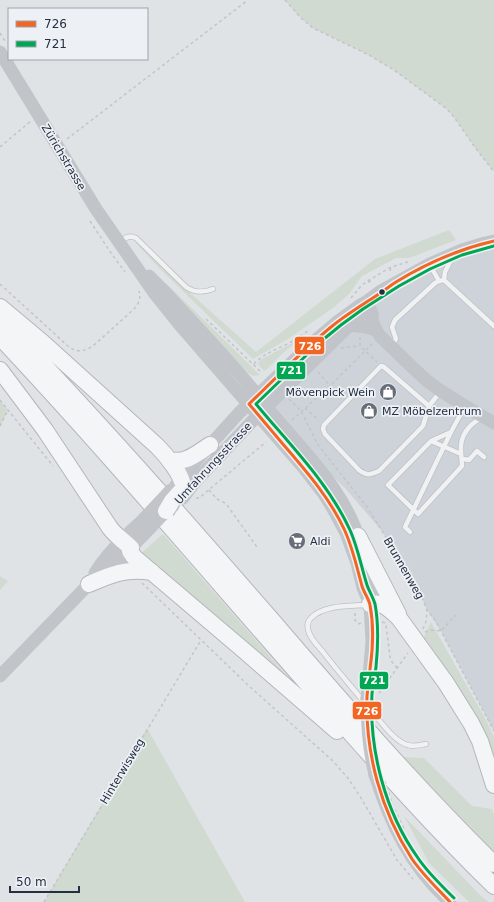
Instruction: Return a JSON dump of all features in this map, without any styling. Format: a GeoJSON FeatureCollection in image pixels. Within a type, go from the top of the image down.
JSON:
{"type":"FeatureCollection","features":[{"type":"Feature","properties":{"kind":"highway"},"geometry":{"type":"LineString","coordinates":[[0,307],[43,343],[112,405],[157,446],[170,460],[181,492],[172,501],[166,511]]}},
{"type":"Feature","properties":{"kind":"highway"},"geometry":{"type":"LineString","coordinates":[[0,318],[75,398],[181,516],[372,735],[443,812],[494,864]]}},
{"type":"Feature","properties":{"kind":"highway"},"geometry":{"type":"LineString","coordinates":[[0,337],[171,527],[387,775],[434,826],[494,886]]}},
{"type":"Feature","properties":{"kind":"highway"},"geometry":{"type":"LineString","coordinates":[[0,370],[44,430],[110,528],[116,535],[127,543],[145,576]]}},
{"type":"Feature","properties":{"kind":"highway"},"geometry":{"type":"LineString","coordinates":[[170,460],[183,461],[210,445]]}},
{"type":"Feature","properties":{"kind":"highway"},"geometry":{"type":"LineString","coordinates":[[358,536],[399,618]]}},
{"type":"Feature","properties":{"kind":"highway"},"geometry":{"type":"LineString","coordinates":[[89,584],[112,574],[124,571],[138,571],[247,653],[387,775]]}},
{"type":"Feature","properties":{"kind":"highway"},"geometry":{"type":"LineString","coordinates":[[370,604],[383,605],[399,618],[442,677],[467,716],[480,741],[494,785]]}},
{"type":"Feature","properties":{"kind":"main road","name":"Zürichstrasse"},"geometry":{"type":"LineString","coordinates":[[0,52],[96,209],[155,294],[178,324],[262,411]]}},
{"type":"Feature","properties":{"kind":"main road","name":"Umfahrungsstrasse"},"geometry":{"type":"LineString","coordinates":[[181,492],[210,445],[253,400],[327,330],[392,284],[454,253],[494,241]]}},
{"type":"Feature","properties":{"kind":"main road","name":"Umfahrungsstrasse"},"geometry":{"type":"LineString","coordinates":[[0,676],[89,584],[99,566],[127,543],[181,492],[194,483],[262,411],[348,325],[363,312],[366,302]]}},
{"type":"Feature","properties":{"kind":"main road"},"geometry":{"type":"LineString","coordinates":[[366,302],[372,313],[372,320],[378,333]]}},
{"type":"Feature","properties":{"kind":"main road"},"geometry":{"type":"LineString","coordinates":[[348,325],[366,327],[378,333],[426,380],[488,420]]}},
{"type":"Feature","properties":{"kind":"main road"},"geometry":{"type":"LineString","coordinates":[[262,411],[317,465],[346,508],[358,536],[372,587],[370,604],[372,642],[367,699],[368,732],[375,775],[386,807],[399,837],[428,880],[450,902]]}},
{"type":"Feature","properties":{"kind":"main road"},"geometry":{"type":"LineString","coordinates":[[262,411],[314,480],[342,524],[357,563],[363,588],[370,604]]}},
{"type":"Feature","properties":{"kind":"main road","name":"Umfahrungsstrasse"},"geometry":{"type":"LineString","coordinates":[[145,525],[166,511]]}},
{"type":"Feature","properties":{"kind":"lane"},"geometry":{"type":"LineString","coordinates":[[120,243],[123,239],[128,237],[136,238],[190,290],[201,292],[213,289]]}},
{"type":"Feature","properties":{"kind":"lane"},"geometry":{"type":"LineString","coordinates":[[391,346],[396,339],[392,327],[395,320],[435,283],[441,280],[454,253]]}},
{"type":"Feature","properties":{"kind":"lane"},"geometry":{"type":"LineString","coordinates":[[430,264],[441,280],[494,326]]}},
{"type":"Feature","properties":{"kind":"lane"},"geometry":{"type":"LineString","coordinates":[[429,406],[384,366],[381,366],[324,425],[323,428],[325,434],[359,470],[368,475],[379,471],[423,426],[429,406],[441,391]]}},
{"type":"Feature","properties":{"kind":"lane"},"geometry":{"type":"LineString","coordinates":[[410,532],[405,527],[465,406]]}},
{"type":"Feature","properties":{"kind":"lane"},"geometry":{"type":"LineString","coordinates":[[451,432],[431,441],[388,485],[418,514],[462,466],[463,460],[461,454],[461,444],[465,433],[473,423],[488,420]]}},
{"type":"Feature","properties":{"kind":"lane"},"geometry":{"type":"LineString","coordinates":[[431,441],[461,454]]}},
{"type":"Feature","properties":{"kind":"lane"},"geometry":{"type":"LineString","coordinates":[[463,460],[468,460],[477,451],[484,457]]}},
{"type":"Feature","properties":{"kind":"lane"},"geometry":{"type":"LineString","coordinates":[[370,604],[323,610],[311,617],[307,626],[308,630],[313,639],[341,675],[393,736],[406,745],[412,746],[426,744]]}},
{"type":"Feature","properties":{"kind":"path"},"geometry":{"type":"LineString","coordinates":[[58,145],[248,0]]}},
{"type":"Feature","properties":{"kind":"path"},"geometry":{"type":"LineString","coordinates":[[285,0],[300,18],[313,28],[369,55],[394,70],[444,106],[454,117],[494,172]]}},
{"type":"Feature","properties":{"kind":"path"},"geometry":{"type":"LineString","coordinates":[[0,33],[8,46]]}},
{"type":"Feature","properties":{"kind":"path"},"geometry":{"type":"LineString","coordinates":[[0,147],[30,122]]}},
{"type":"Feature","properties":{"kind":"path"},"geometry":{"type":"LineString","coordinates":[[86,216],[106,247],[127,274]]}},
{"type":"Feature","properties":{"kind":"path"},"geometry":{"type":"LineString","coordinates":[[372,281],[366,282],[391,267],[390,271]]}},
{"type":"Feature","properties":{"kind":"path"},"geometry":{"type":"LineString","coordinates":[[0,284],[69,347],[76,351],[87,350],[93,346],[136,307],[140,297],[138,289]]}},
{"type":"Feature","properties":{"kind":"path"},"geometry":{"type":"LineString","coordinates":[[204,317],[262,373]]}},
{"type":"Feature","properties":{"kind":"path"},"geometry":{"type":"LineString","coordinates":[[291,421],[330,386],[365,351],[378,333]]}},
{"type":"Feature","properties":{"kind":"path"},"geometry":{"type":"LineString","coordinates":[[339,349],[360,346]]}},
{"type":"Feature","properties":{"kind":"path"},"geometry":{"type":"LineString","coordinates":[[253,364],[258,359],[275,350]]}},
{"type":"Feature","properties":{"kind":"path"},"geometry":{"type":"LineString","coordinates":[[365,351],[381,366]]}},
{"type":"Feature","properties":{"kind":"path"},"geometry":{"type":"LineString","coordinates":[[310,363],[330,386]]}},
{"type":"Feature","properties":{"kind":"path","name":"Brunnenweg"},"geometry":{"type":"LineString","coordinates":[[289,399],[301,411],[318,444],[367,507],[419,590],[427,610],[435,620],[494,731]]}},
{"type":"Feature","properties":{"kind":"path"},"geometry":{"type":"LineString","coordinates":[[0,400],[53,467]]}},
{"type":"Feature","properties":{"kind":"path"},"geometry":{"type":"LineString","coordinates":[[305,408],[324,425]]}},
{"type":"Feature","properties":{"kind":"path"},"geometry":{"type":"LineString","coordinates":[[0,426],[8,410]]}},
{"type":"Feature","properties":{"kind":"path"},"geometry":{"type":"LineString","coordinates":[[181,492],[199,498],[269,439]]}},
{"type":"Feature","properties":{"kind":"path"},"geometry":{"type":"LineString","coordinates":[[208,490],[217,499],[227,505],[256,547]]}},
{"type":"Feature","properties":{"kind":"path"},"geometry":{"type":"LineString","coordinates":[[145,576],[162,603],[249,686],[333,761],[348,778],[397,860],[415,882]]}},
{"type":"Feature","properties":{"kind":"path"},"geometry":{"type":"LineString","coordinates":[[427,610],[426,622],[421,632],[432,630],[441,631],[456,615]]}},
{"type":"Feature","properties":{"kind":"path"},"geometry":{"type":"LineString","coordinates":[[383,622],[386,625],[390,657],[397,668]]}},
{"type":"Feature","properties":{"kind":"path","name":"Hinterwisweg"},"geometry":{"type":"LineString","coordinates":[[44,902],[201,640]]}},
{"type":"Feature","properties":{"kind":"path"},"geometry":{"type":"LineString","coordinates":[[379,693],[411,649]]}},
{"type":"Feature","properties":{"kind":"shaded area"},"geometry":{"type":"Polygon","coordinates":[[[285,0],[494,0],[494,172],[447,109],[394,70],[369,55],[313,28],[301,18],[285,0]]]}},
{"type":"Feature","properties":{"kind":"shaded area"},"geometry":{"type":"Polygon","coordinates":[[[449,230],[456,240],[409,258],[396,258],[362,276],[349,294],[333,308],[288,339],[253,359],[160,269],[136,243],[139,242],[188,291],[256,352],[375,259],[449,230]]]}},
{"type":"Feature","properties":{"kind":"shaded area"},"geometry":{"type":"Polygon","coordinates":[[[494,241],[494,731],[441,631],[427,610],[419,590],[382,531],[345,488],[296,442],[266,407],[381,291],[494,241]]]}},
{"type":"Feature","properties":{"kind":"shaded area"},"geometry":{"type":"Polygon","coordinates":[[[167,284],[260,375],[253,376],[248,373],[165,285],[167,284]]]}},
{"type":"Feature","properties":{"kind":"shaded area"},"geometry":{"type":"Polygon","coordinates":[[[300,339],[264,371],[258,364],[260,360],[300,339]]]}},
{"type":"Feature","properties":{"kind":"shaded area"},"geometry":{"type":"Polygon","coordinates":[[[0,400],[8,410],[0,426],[0,400]]]}},
{"type":"Feature","properties":{"kind":"shaded area"},"geometry":{"type":"Polygon","coordinates":[[[163,534],[308,700],[138,556],[163,534]]]}},
{"type":"Feature","properties":{"kind":"shaded area"},"geometry":{"type":"Polygon","coordinates":[[[0,576],[8,581],[0,590],[0,576]]]}},
{"type":"Feature","properties":{"kind":"shaded area"},"geometry":{"type":"Polygon","coordinates":[[[431,622],[494,737],[494,764],[423,639],[431,622]]]}},
{"type":"Feature","properties":{"kind":"shaded area"},"geometry":{"type":"Polygon","coordinates":[[[147,728],[245,902],[44,902],[147,728]]]}},
{"type":"Feature","properties":{"kind":"shaded area"},"geometry":{"type":"Polygon","coordinates":[[[403,757],[424,758],[472,806],[492,809],[494,815],[494,852],[403,757]]]}},
{"type":"Feature","properties":{"kind":"shaded area"},"geometry":{"type":"Polygon","coordinates":[[[404,816],[481,896],[489,902],[469,902],[429,863],[404,816]]]}},
{"type":"Feature","properties":{"kind":"transit line","name":"726"},"geometry":{"type":"LineString","coordinates":[[450,902],[416,865],[401,841],[377,781],[372,760],[367,717],[367,696],[373,629],[369,603],[362,586],[348,538],[332,507],[317,485],[249,404],[320,336],[345,316],[396,282],[444,257],[468,248],[494,241]]}},
{"type":"Feature","properties":{"kind":"transit line","name":"721"},"geometry":{"type":"LineString","coordinates":[[454,898],[426,869],[406,840],[396,821],[382,780],[373,737],[372,715],[372,694],[376,667],[378,628],[375,604],[367,585],[353,537],[341,512],[331,496],[307,464],[256,404],[319,343],[363,309],[399,286],[430,269],[462,255],[494,246]]}},
{"type":"Feature","properties":{"kind":"place","name":"Mövenpick Wein"},"geometry":{"type":"Point","coordinates":[388,392]}},
{"type":"Feature","properties":{"kind":"place","name":"MZ Möbelzentrum"},"geometry":{"type":"Point","coordinates":[369,411]}},
{"type":"Feature","properties":{"kind":"place","name":"Aldi"},"geometry":{"type":"Point","coordinates":[297,541]}}]}
